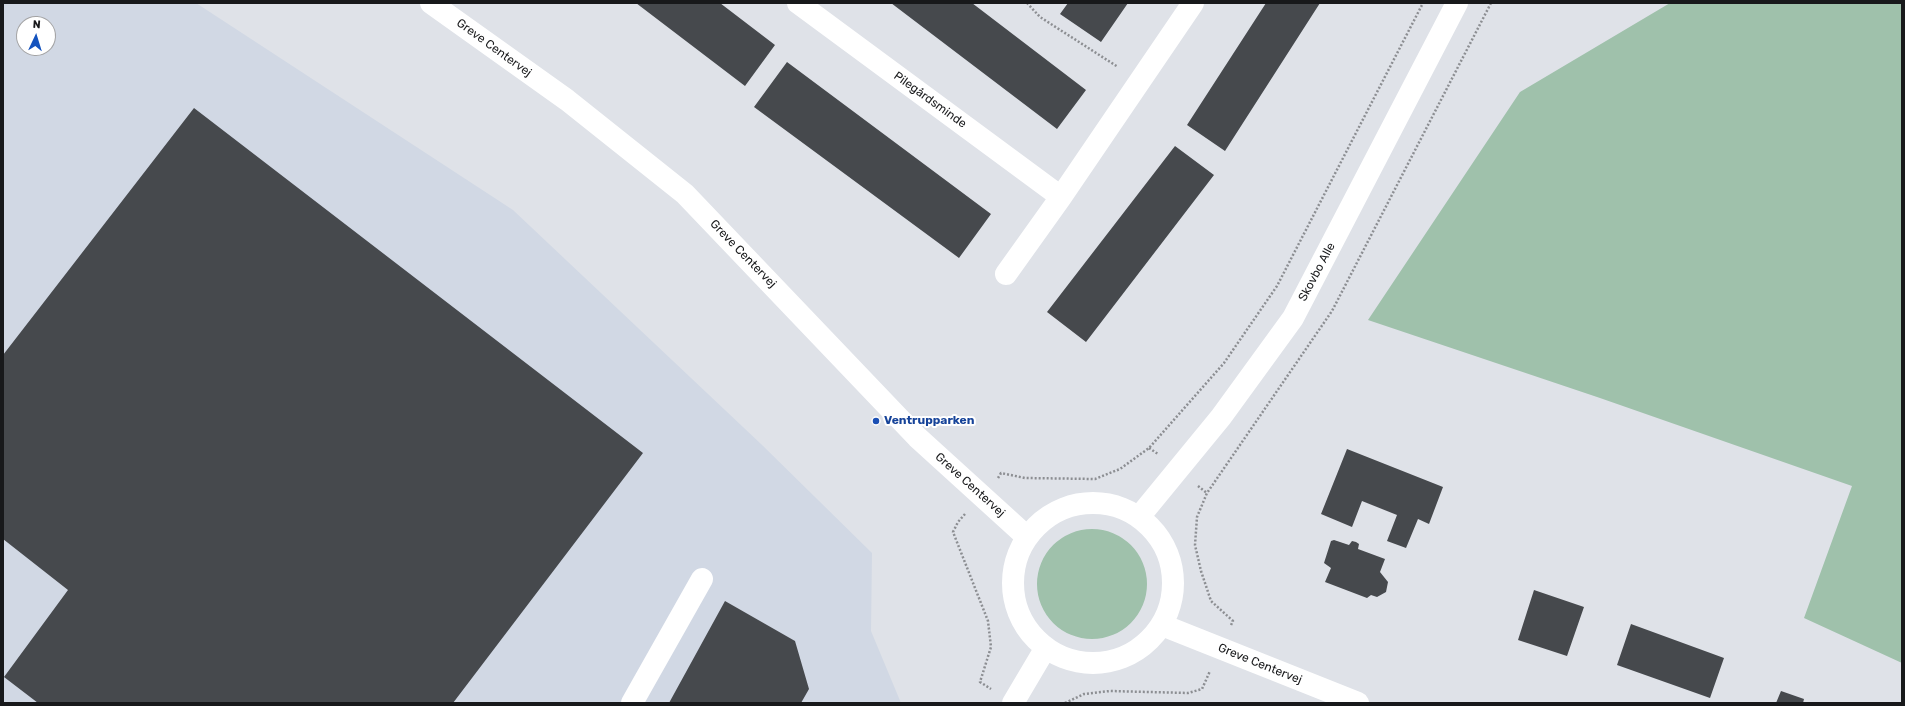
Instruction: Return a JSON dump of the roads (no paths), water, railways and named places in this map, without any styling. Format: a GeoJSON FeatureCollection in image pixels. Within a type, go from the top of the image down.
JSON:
{"type":"FeatureCollection","features":[{"type":"Feature","properties":{"kind":"street","name":"Greve Centervej"},"geometry":{"type":"LineString","coordinates":[[431,3],[567,100],[685,194],[917,437],[1027,537]]}},
{"type":"Feature","properties":{"kind":"street","name":"Pilegårdsminde"},"geometry":{"type":"LineString","coordinates":[[798,3],[1061,197]]}},
{"type":"Feature","properties":{"kind":"street"},"geometry":{"type":"LineString","coordinates":[[1006,274],[1061,197],[1193,3]]}},
{"type":"Feature","properties":{"kind":"street","name":"Skovbo Alle"},"geometry":{"type":"LineString","coordinates":[[1139,517],[1221,417],[1293,318],[1457,3]]}},
{"type":"Feature","properties":{"kind":"street"},"geometry":{"type":"LineString","coordinates":[[1092,503],[1116,506],[1139,517],[1157,534],[1169,555],[1173,573],[1172,603],[1162,625],[1145,645],[1122,659],[1096,664],[1069,660],[1045,649],[1024,625],[1013,596],[1014,566],[1027,537],[1045,519],[1067,508],[1085,504],[1092,503]]}},
{"type":"Feature","properties":{"kind":"street"},"geometry":{"type":"LineString","coordinates":[[632,703],[702,579]]}},
{"type":"Feature","properties":{"kind":"street","name":"Greve Centervej"},"geometry":{"type":"LineString","coordinates":[[1162,625],[1358,703]]}},
{"type":"Feature","properties":{"kind":"street"},"geometry":{"type":"LineString","coordinates":[[1013,703],[1045,649]]}},
{"type":"Feature","properties":{"kind":"place","name":"Ventrupparken"},"geometry":{"type":"Point","coordinates":[876,421]}}]}
